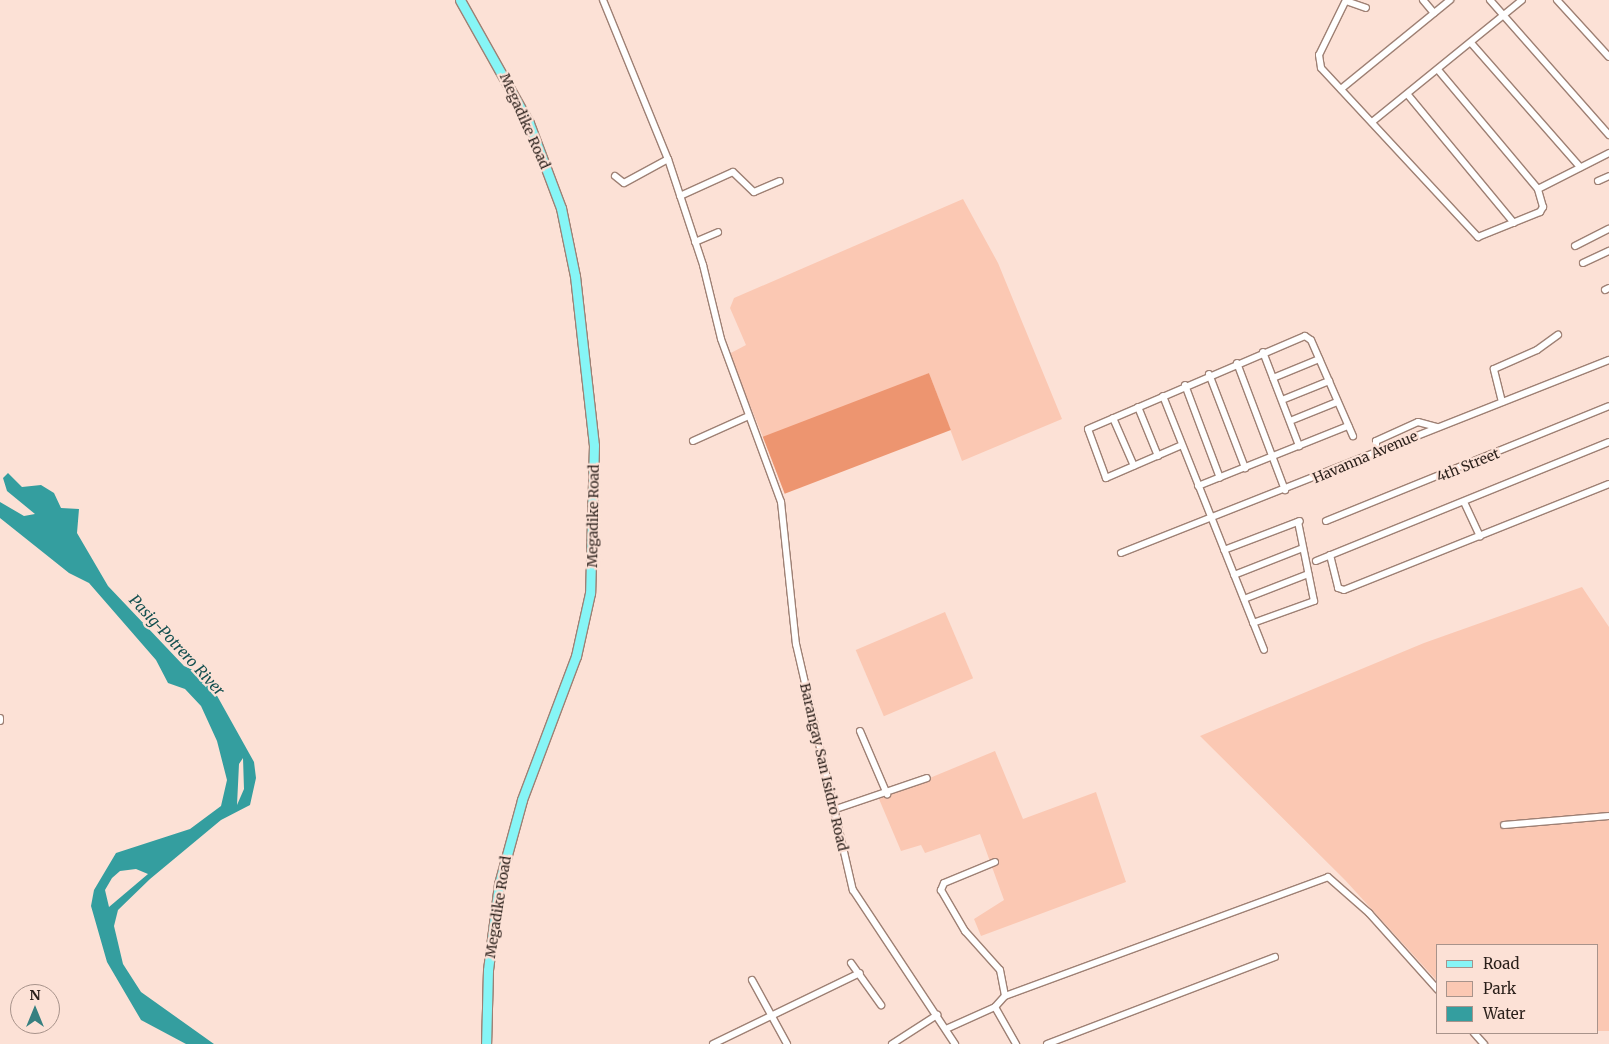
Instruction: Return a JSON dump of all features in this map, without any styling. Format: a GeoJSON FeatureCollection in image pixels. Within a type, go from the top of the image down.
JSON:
{"type":"FeatureCollection","features":[{"type":"Feature","properties":{"kind":"main road","name":"Megadike Road"},"geometry":{"type":"LineString","coordinates":[[460,0],[529,123],[561,208],[586,363],[595,494],[590,593],[576,656],[522,800],[499,884],[488,970],[486,1044]]}},
{"type":"Feature","properties":{"kind":"street","name":"Barangay San Isidro Road"},"geometry":{"type":"LineString","coordinates":[[603,0],[668,159],[695,242],[721,339],[749,416],[769,461],[784,515],[796,644],[833,810],[859,903],[955,1044]]}},
{"type":"Feature","properties":{"kind":"street"},"geometry":{"type":"LineString","coordinates":[[1366,8],[1346,0],[1319,55],[1321,68],[1478,238],[1543,207],[1538,189],[1439,71]]}},
{"type":"Feature","properties":{"kind":"street"},"geometry":{"type":"LineString","coordinates":[[1423,0],[1434,13]]}},
{"type":"Feature","properties":{"kind":"street"},"geometry":{"type":"LineString","coordinates":[[1341,89],[1450,0]]}},
{"type":"Feature","properties":{"kind":"street"},"geometry":{"type":"LineString","coordinates":[[1490,0],[1609,135]]}},
{"type":"Feature","properties":{"kind":"street"},"geometry":{"type":"LineString","coordinates":[[1372,122],[1439,71],[1522,0]]}},
{"type":"Feature","properties":{"kind":"street"},"geometry":{"type":"LineString","coordinates":[[1557,0],[1609,57]]}},
{"type":"Feature","properties":{"kind":"street"},"geometry":{"type":"LineString","coordinates":[[1472,44],[1580,167]]}},
{"type":"Feature","properties":{"kind":"street"},"geometry":{"type":"LineString","coordinates":[[1408,94],[1514,222]]}},
{"type":"Feature","properties":{"kind":"street"},"geometry":{"type":"LineString","coordinates":[[1538,189],[1609,153]]}},
{"type":"Feature","properties":{"kind":"street"},"geometry":{"type":"LineString","coordinates":[[615,176],[624,183],[668,159]]}},
{"type":"Feature","properties":{"kind":"street"},"geometry":{"type":"LineString","coordinates":[[680,196],[733,172],[754,192],[780,181]]}},
{"type":"Feature","properties":{"kind":"street"},"geometry":{"type":"LineString","coordinates":[[1598,181],[1609,176]]}},
{"type":"Feature","properties":{"kind":"street"},"geometry":{"type":"LineString","coordinates":[[1575,246],[1609,229]]}},
{"type":"Feature","properties":{"kind":"street"},"geometry":{"type":"LineString","coordinates":[[695,242],[718,232]]}},
{"type":"Feature","properties":{"kind":"street"},"geometry":{"type":"LineString","coordinates":[[1583,263],[1609,250]]}},
{"type":"Feature","properties":{"kind":"street"},"geometry":{"type":"LineString","coordinates":[[1502,402],[1494,369],[1537,350],[1558,335]]}},
{"type":"Feature","properties":{"kind":"street"},"geometry":{"type":"LineString","coordinates":[[1182,445],[1106,478],[1088,428],[1210,374],[1305,336],[1319,359],[1353,436]]}},
{"type":"Feature","properties":{"kind":"street"},"geometry":{"type":"LineString","coordinates":[[1263,352],[1299,446]]}},
{"type":"Feature","properties":{"kind":"street"},"geometry":{"type":"LineString","coordinates":[[1273,378],[1319,359]]}},
{"type":"Feature","properties":{"kind":"street","name":"Havanna Avenue"},"geometry":{"type":"LineString","coordinates":[[1121,553],[1285,490],[1437,427],[1609,360]]}},
{"type":"Feature","properties":{"kind":"street"},"geometry":{"type":"LineString","coordinates":[[1237,363],[1285,490]]}},
{"type":"Feature","properties":{"kind":"street"},"geometry":{"type":"LineString","coordinates":[[1210,374],[1245,468]]}},
{"type":"Feature","properties":{"kind":"street"},"geometry":{"type":"LineString","coordinates":[[1282,400],[1329,381]]}},
{"type":"Feature","properties":{"kind":"street"},"geometry":{"type":"LineString","coordinates":[[1185,385],[1220,478]]}},
{"type":"Feature","properties":{"kind":"street"},"geometry":{"type":"LineString","coordinates":[[1162,396],[1264,650]]}},
{"type":"Feature","properties":{"kind":"street"},"geometry":{"type":"LineString","coordinates":[[1290,421],[1338,402]]}},
{"type":"Feature","properties":{"kind":"street","name":"4th Street"},"geometry":{"type":"LineString","coordinates":[[1326,521],[1609,406]]}},
{"type":"Feature","properties":{"kind":"street"},"geometry":{"type":"LineString","coordinates":[[1138,407],[1158,456]]}},
{"type":"Feature","properties":{"kind":"street"},"geometry":{"type":"LineString","coordinates":[[693,441],[749,416]]}},
{"type":"Feature","properties":{"kind":"street"},"geometry":{"type":"LineString","coordinates":[[1113,418],[1134,466]]}},
{"type":"Feature","properties":{"kind":"street"},"geometry":{"type":"LineString","coordinates":[[1376,453],[1376,441],[1418,422],[1437,427]]}},
{"type":"Feature","properties":{"kind":"street"},"geometry":{"type":"LineString","coordinates":[[1198,486],[1348,426]]}},
{"type":"Feature","properties":{"kind":"street"},"geometry":{"type":"LineString","coordinates":[[1316,561],[1609,442]]}},
{"type":"Feature","properties":{"kind":"street"},"geometry":{"type":"LineString","coordinates":[[1330,555],[1338,588],[1344,590],[1609,484]]}},
{"type":"Feature","properties":{"kind":"street"},"geometry":{"type":"LineString","coordinates":[[1464,502],[1480,536]]}},
{"type":"Feature","properties":{"kind":"street"},"geometry":{"type":"LineString","coordinates":[[1224,550],[1299,521],[1314,600],[1253,623]]}},
{"type":"Feature","properties":{"kind":"street"},"geometry":{"type":"LineString","coordinates":[[1234,574],[1303,548]]}},
{"type":"Feature","properties":{"kind":"street"},"geometry":{"type":"LineString","coordinates":[[1244,599],[1308,574]]}},
{"type":"Feature","properties":{"kind":"street"},"geometry":{"type":"LineString","coordinates":[[860,731],[886,794]]}},
{"type":"Feature","properties":{"kind":"street"},"geometry":{"type":"LineString","coordinates":[[833,810],[886,794],[927,778]]}},
{"type":"Feature","properties":{"kind":"street"},"geometry":{"type":"LineString","coordinates":[[1504,825],[1609,816]]}},
{"type":"Feature","properties":{"kind":"street"},"geometry":{"type":"LineString","coordinates":[[995,862],[944,884],[941,890],[965,931],[1000,970],[1005,996]]}},
{"type":"Feature","properties":{"kind":"street"},"geometry":{"type":"LineString","coordinates":[[946,1029],[995,1007],[1005,996],[1328,877],[1369,914],[1436,988]]}},
{"type":"Feature","properties":{"kind":"street"},"geometry":{"type":"LineString","coordinates":[[1050,1044],[1275,957]]}},
{"type":"Feature","properties":{"kind":"street"},"geometry":{"type":"LineString","coordinates":[[852,963],[881,1005]]}},
{"type":"Feature","properties":{"kind":"street"},"geometry":{"type":"LineString","coordinates":[[713,1044],[860,973]]}},
{"type":"Feature","properties":{"kind":"street"},"geometry":{"type":"LineString","coordinates":[[752,980],[787,1044]]}},
{"type":"Feature","properties":{"kind":"street"},"geometry":{"type":"LineString","coordinates":[[995,1007],[1016,1044]]}},
{"type":"Feature","properties":{"kind":"street"},"geometry":{"type":"LineString","coordinates":[[892,1044],[937,1015]]}},
{"type":"Feature","properties":{"kind":"street"},"geometry":{"type":"LineString","coordinates":[[1475,1034],[1484,1044]]}},
{"type":"Feature","properties":{"kind":"green space"},"geometry":{"type":"Polygon","coordinates":[[[963,199],[998,263],[1062,419],[962,461],[929,373],[765,442],[729,354],[746,345],[730,308],[734,298],[963,199]]]}},
{"type":"Feature","properties":{"kind":"green space"},"geometry":{"type":"Polygon","coordinates":[[[1582,587],[1609,627],[1609,1031],[1599,1031],[1599,944],[1436,944],[1436,980],[1345,880],[1200,736],[1424,643],[1582,587]]]}},
{"type":"Feature","properties":{"kind":"green space"},"geometry":{"type":"Polygon","coordinates":[[[945,612],[973,678],[884,716],[856,650],[945,612]]]}},
{"type":"Feature","properties":{"kind":"green space"},"geometry":{"type":"Polygon","coordinates":[[[995,751],[1023,819],[1096,792],[1126,882],[981,936],[974,919],[1004,900],[980,834],[925,853],[921,845],[901,851],[879,799],[995,751]]]}},
{"type":"Feature","properties":{"kind":"shaded area"},"geometry":{"type":"Polygon","coordinates":[[[929,373],[951,430],[785,494],[763,437],[929,373]]]}},
{"type":"Feature","properties":{"kind":"water"},"geometry":{"type":"Polygon","coordinates":[[[8,473],[22,487],[41,485],[54,493],[61,508],[79,509],[77,533],[108,586],[184,666],[206,676],[254,762],[256,778],[250,805],[221,820],[150,879],[118,910],[114,926],[123,964],[141,992],[214,1044],[186,1044],[141,1020],[107,962],[91,906],[94,890],[116,853],[190,829],[221,806],[227,780],[217,741],[201,706],[185,689],[168,683],[156,660],[89,583],[69,573],[0,518],[0,502],[24,516],[35,514],[7,491],[3,478],[8,473]],[[243,758],[239,764],[237,805],[244,789],[243,758]],[[136,869],[120,871],[112,878],[105,890],[109,907],[148,874],[136,869]]]}},
{"type":"Feature","properties":{"kind":"water label","name":"Pasig-Potrero River"},"geometry":{"type":"Point","coordinates":[177,645]}}]}
